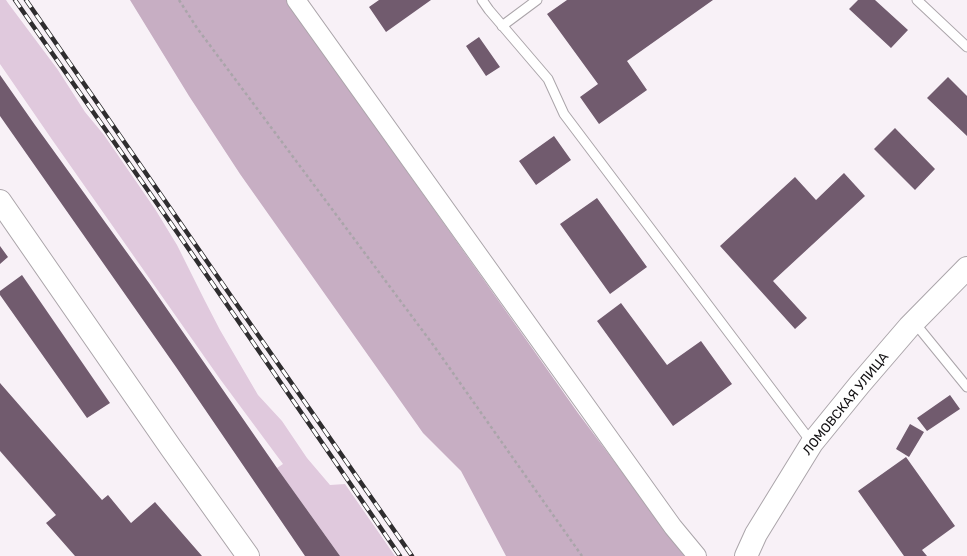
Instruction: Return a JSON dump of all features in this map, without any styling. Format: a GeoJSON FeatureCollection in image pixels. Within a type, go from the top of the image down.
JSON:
{"type":"FeatureCollection","features":[{"type":"Feature","properties":{"kind":"street"},"geometry":{"type":"LineString","coordinates":[[296,0],[672,527],[698,556]]}},
{"type":"Feature","properties":{"kind":"street"},"geometry":{"type":"LineString","coordinates":[[0,201],[171,448],[248,556]]}},
{"type":"Feature","properties":{"kind":"street","name":"ЛОМОВСКАЯ УЛИЦА"},"geometry":{"type":"LineString","coordinates":[[746,556],[756,534],[812,443],[860,384],[914,322],[967,268]]}},
{"type":"Feature","properties":{"kind":"lane"},"geometry":{"type":"LineString","coordinates":[[482,0],[502,26],[548,79],[564,114],[812,443]]}},
{"type":"Feature","properties":{"kind":"lane"},"geometry":{"type":"LineString","coordinates":[[502,26],[537,0]]}},
{"type":"Feature","properties":{"kind":"lane"},"geometry":{"type":"LineString","coordinates":[[917,0],[967,47]]}},
{"type":"Feature","properties":{"kind":"lane"},"geometry":{"type":"LineString","coordinates":[[914,322],[967,387]]}},
{"type":"Feature","properties":{"kind":"path"},"geometry":{"type":"LineString","coordinates":[[179,0],[197,28],[434,346],[582,556]]}},
{"type":"Feature","properties":{"kind":"shaded area"},"geometry":{"type":"Polygon","coordinates":[[[0,0],[6,0],[58,70],[85,112],[104,135],[155,209],[177,245],[220,330],[258,395],[282,421],[307,458],[330,485],[345,484],[395,556],[340,556],[277,468],[283,464],[220,379],[0,64],[0,0]]]}},
{"type":"Feature","properties":{"kind":"shaded area"},"geometry":{"type":"Polygon","coordinates":[[[130,0],[288,0],[370,119],[578,413],[685,556],[506,556],[461,471],[423,433],[240,174],[189,96],[130,0]]]}},
{"type":"Feature","properties":{"kind":"building"},"geometry":{"type":"Polygon","coordinates":[[[379,0],[431,0],[386,32],[369,7],[379,0]]]}},
{"type":"Feature","properties":{"kind":"building"},"geometry":{"type":"Polygon","coordinates":[[[567,0],[713,0],[627,61],[647,90],[599,124],[580,97],[598,84],[547,14],[567,0]]]}},
{"type":"Feature","properties":{"kind":"building"},"geometry":{"type":"Polygon","coordinates":[[[858,0],[875,0],[908,30],[891,48],[849,9],[858,0]]]}},
{"type":"Feature","properties":{"kind":"building"},"geometry":{"type":"Polygon","coordinates":[[[479,37],[500,67],[486,76],[466,46],[479,37]]]}},
{"type":"Feature","properties":{"kind":"building"},"geometry":{"type":"Polygon","coordinates":[[[0,75],[149,283],[340,556],[305,556],[176,367],[0,116],[0,75]]]}},
{"type":"Feature","properties":{"kind":"building"},"geometry":{"type":"Polygon","coordinates":[[[948,77],[967,96],[967,136],[927,98],[948,77]]]}},
{"type":"Feature","properties":{"kind":"building"},"geometry":{"type":"Polygon","coordinates":[[[895,128],[935,169],[915,190],[874,149],[895,128]]]}},
{"type":"Feature","properties":{"kind":"building"},"geometry":{"type":"Polygon","coordinates":[[[554,136],[571,160],[536,185],[519,161],[554,136]]]}},
{"type":"Feature","properties":{"kind":"building"},"geometry":{"type":"Polygon","coordinates":[[[844,173],[865,196],[773,281],[807,318],[795,329],[720,246],[795,177],[816,200],[844,173]]]}},
{"type":"Feature","properties":{"kind":"building"},"geometry":{"type":"Polygon","coordinates":[[[597,198],[647,267],[610,294],[560,224],[597,198]]]}},
{"type":"Feature","properties":{"kind":"building"},"geometry":{"type":"Polygon","coordinates":[[[0,246],[8,257],[0,264],[0,246]]]}},
{"type":"Feature","properties":{"kind":"building"},"geometry":{"type":"Polygon","coordinates":[[[22,275],[110,403],[87,418],[0,295],[0,291],[22,275]]]}},
{"type":"Feature","properties":{"kind":"building"},"geometry":{"type":"Polygon","coordinates":[[[621,303],[667,365],[701,341],[732,384],[673,426],[597,321],[621,303]]]}},
{"type":"Feature","properties":{"kind":"building"},"geometry":{"type":"Polygon","coordinates":[[[0,383],[102,500],[108,495],[131,523],[155,502],[202,556],[75,556],[46,523],[56,515],[0,451],[0,383]]]}},
{"type":"Feature","properties":{"kind":"building"},"geometry":{"type":"Polygon","coordinates":[[[950,395],[960,409],[927,431],[917,418],[950,395]]]}},
{"type":"Feature","properties":{"kind":"building"},"geometry":{"type":"Polygon","coordinates":[[[910,424],[924,432],[909,457],[896,449],[910,424]]]}},
{"type":"Feature","properties":{"kind":"building"},"geometry":{"type":"Polygon","coordinates":[[[906,457],[955,526],[922,550],[927,556],[904,556],[858,491],[906,457]]]}},
{"type":"Feature","properties":{"kind":"railway"},"geometry":{"type":"LineString","coordinates":[[15,0],[400,556]]}},
{"type":"Feature","properties":{"kind":"railway"},"geometry":{"type":"LineString","coordinates":[[26,0],[412,556]]}}]}
